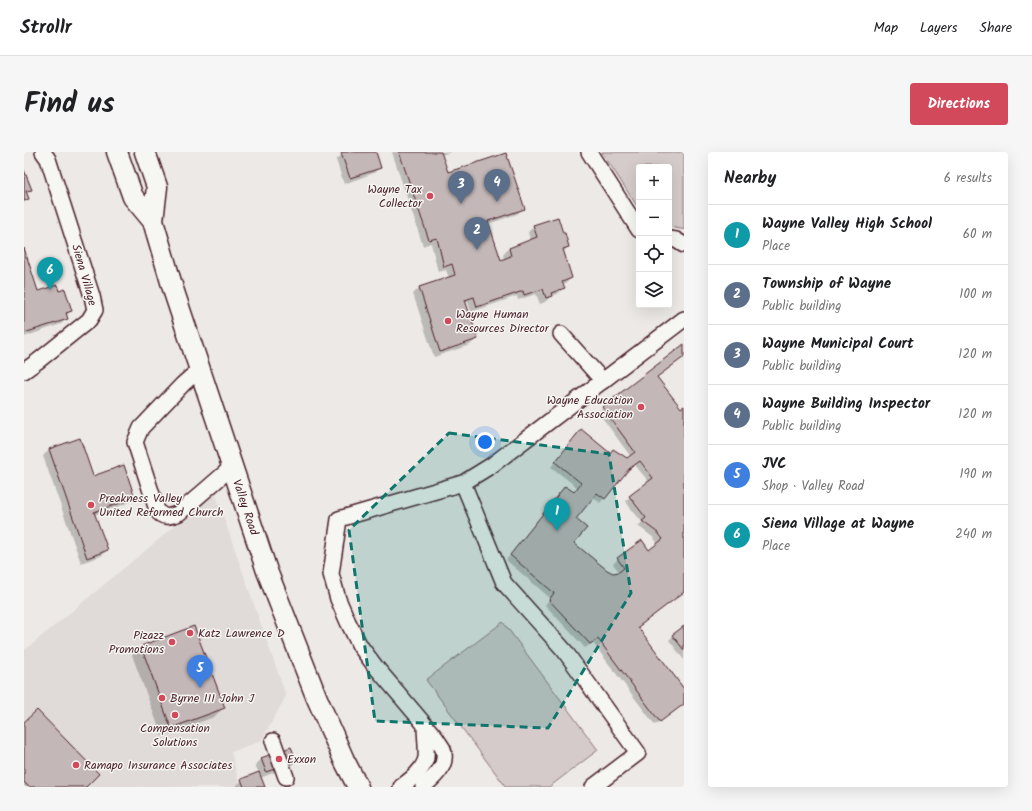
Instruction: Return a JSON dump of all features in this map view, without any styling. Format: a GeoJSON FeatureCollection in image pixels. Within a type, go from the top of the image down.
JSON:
{"type":"FeatureCollection","features":[{"type":"Feature","properties":{"kind":"main road","name":"Valley Road"},"geometry":{"type":"LineString","coordinates":[[117,152],[133,197],[153,221],[174,292],[267,571],[310,682],[344,760],[358,787]]}},
{"type":"Feature","properties":{"kind":"main road","name":"Valley Road"},"geometry":{"type":"LineString","coordinates":[[145,152],[158,186],[153,221]]}},
{"type":"Feature","properties":{"kind":"street","name":"Siena Village"},"geometry":{"type":"LineString","coordinates":[[24,371],[89,320],[95,310],[92,296],[48,159],[43,152]]}},
{"type":"Feature","properties":{"kind":"street"},"geometry":{"type":"LineString","coordinates":[[589,152],[636,225]]}},
{"type":"Feature","properties":{"kind":"street"},"geometry":{"type":"LineString","coordinates":[[672,239],[684,245]]}},
{"type":"Feature","properties":{"kind":"street"},"geometry":{"type":"LineString","coordinates":[[423,787],[435,776],[442,766],[444,755],[442,748],[436,738],[360,646],[338,599],[331,574],[339,519],[463,482],[492,465],[684,319]]}},
{"type":"Feature","properties":{"kind":"street"},"geometry":{"type":"LineString","coordinates":[[561,334],[603,381]]}},
{"type":"Feature","properties":{"kind":"street"},"geometry":{"type":"LineString","coordinates":[[200,369],[183,384],[141,428],[135,442],[160,515],[168,516],[179,513],[232,467]]}},
{"type":"Feature","properties":{"kind":"street"},"geometry":{"type":"LineString","coordinates":[[463,482],[504,583],[564,650],[638,753],[593,787]]}},
{"type":"Feature","properties":{"kind":"street"},"geometry":{"type":"LineString","coordinates":[[401,787],[414,776],[426,759],[425,726]]}},
{"type":"Feature","properties":{"kind":"street"},"geometry":{"type":"LineString","coordinates":[[273,741],[286,777]]}},
{"type":"Feature","properties":{"kind":"highlighted area"},"geometry":{"type":"Polygon","coordinates":[[[449,433],[609,454],[631,593],[548,728],[375,721],[349,530],[449,433]]]}},
{"type":"Feature","properties":{"kind":"shaded area"},"geometry":{"type":"Polygon","coordinates":[[[602,152],[684,152],[684,230],[672,228],[672,164],[636,164],[636,204],[602,152]]]}},
{"type":"Feature","properties":{"kind":"shaded area"},"geometry":{"type":"Polygon","coordinates":[[[215,493],[286,696],[261,741],[231,752],[240,787],[24,787],[24,651],[215,493]]]}},
{"type":"Feature","properties":{"kind":"shaded area"},"geometry":{"type":"Polygon","coordinates":[[[503,622],[598,750],[549,787],[506,787],[426,680],[503,622]]]}},
{"type":"Feature","properties":{"kind":"building"},"geometry":{"type":"Polygon","coordinates":[[[376,152],[381,168],[350,178],[341,153],[376,152]]]}},
{"type":"Feature","properties":{"kind":"building"},"geometry":{"type":"Polygon","coordinates":[[[399,152],[441,152],[448,172],[506,153],[525,209],[488,221],[501,260],[511,256],[509,248],[537,237],[533,225],[558,217],[569,247],[563,249],[572,278],[562,282],[565,288],[551,293],[552,296],[546,298],[543,289],[524,295],[523,291],[477,307],[474,297],[465,300],[478,339],[440,352],[419,287],[455,275],[452,264],[444,267],[437,238],[429,240],[399,152]]]}},
{"type":"Feature","properties":{"kind":"building"},"geometry":{"type":"Polygon","coordinates":[[[24,170],[32,190],[26,191],[29,199],[24,201],[24,170]]]}},
{"type":"Feature","properties":{"kind":"building"},"geometry":{"type":"Polygon","coordinates":[[[24,248],[38,291],[57,285],[59,291],[65,289],[72,311],[66,313],[68,319],[24,333],[24,248]]]}},
{"type":"Feature","properties":{"kind":"building"},"geometry":{"type":"Polygon","coordinates":[[[684,344],[684,357],[657,377],[681,408],[684,406],[684,592],[638,627],[684,689],[684,704],[660,722],[598,639],[590,644],[549,600],[554,593],[510,555],[565,486],[574,492],[581,483],[555,462],[581,429],[610,453],[613,449],[627,458],[635,452],[602,407],[684,344]],[[640,461],[629,469],[605,499],[597,493],[576,519],[587,528],[574,543],[607,570],[613,573],[619,572],[624,568],[617,558],[642,540],[649,550],[663,539],[658,533],[642,521],[646,518],[629,496],[653,478],[640,461]]]}},
{"type":"Feature","properties":{"kind":"building","name":"Preakness Valley United Reformed Church"},"geometry":{"type":"Polygon","coordinates":[[[80,438],[93,476],[124,465],[135,498],[94,512],[108,550],[87,558],[49,449],[80,438]]]}},
{"type":"Feature","properties":{"kind":"building"},"geometry":{"type":"Polygon","coordinates":[[[194,626],[225,708],[171,728],[141,646],[194,626]]]}},
{"type":"Feature","properties":{"kind":"building"},"geometry":{"type":"Polygon","coordinates":[[[684,626],[684,650],[672,635],[684,626]]]}},
{"type":"Feature","properties":{"kind":"building"},"geometry":{"type":"Polygon","coordinates":[[[37,710],[99,774],[86,787],[29,787],[24,782],[24,722],[37,710]]]}},
{"type":"Feature","properties":{"kind":"building","name":"Exxon"},"geometry":{"type":"Polygon","coordinates":[[[291,747],[297,761],[266,772],[261,758],[291,747]]]}},
{"type":"Feature","properties":{"kind":"building"},"geometry":{"type":"Polygon","coordinates":[[[259,772],[265,787],[244,787],[241,779],[259,772]]]}},
{"type":"Feature","properties":{"kind":"place","name":"Wayne Tax Collector"},"geometry":{"type":"Point","coordinates":[430,196]}},
{"type":"Feature","properties":{"kind":"place","name":"Wayne Building Inspector"},"geometry":{"type":"Point","coordinates":[497,202]}},
{"type":"Feature","properties":{"kind":"place","name":"Wayne Municipal Court"},"geometry":{"type":"Point","coordinates":[461,204]}},
{"type":"Feature","properties":{"kind":"place","name":"Township of Wayne"},"geometry":{"type":"Point","coordinates":[477,250]}},
{"type":"Feature","properties":{"kind":"place","name":"Siena Village at Wayne"},"geometry":{"type":"Point","coordinates":[50,290]}},
{"type":"Feature","properties":{"kind":"place","name":"Wayne Human Resources Director"},"geometry":{"type":"Point","coordinates":[448,321]}},
{"type":"Feature","properties":{"kind":"place","name":"Wayne Education Association"},"geometry":{"type":"Point","coordinates":[641,407]}},
{"type":"Feature","properties":{"kind":"place","name":"Preakness Valley United Reformed Church"},"geometry":{"type":"Point","coordinates":[91,505]}},
{"type":"Feature","properties":{"kind":"place","name":"Wayne Valley High School"},"geometry":{"type":"Point","coordinates":[557,531]}},
{"type":"Feature","properties":{"kind":"place","name":"Katz Lawrence D"},"geometry":{"type":"Point","coordinates":[190,633]}},
{"type":"Feature","properties":{"kind":"place","name":"Pizazz Promotions"},"geometry":{"type":"Point","coordinates":[172,642]}},
{"type":"Feature","properties":{"kind":"place","name":"JVC"},"geometry":{"type":"Point","coordinates":[200,688]}},
{"type":"Feature","properties":{"kind":"place","name":"Byrne III John J"},"geometry":{"type":"Point","coordinates":[162,698]}},
{"type":"Feature","properties":{"kind":"place","name":"Compensation Solutions"},"geometry":{"type":"Point","coordinates":[175,715]}},
{"type":"Feature","properties":{"kind":"place","name":"Exxon"},"geometry":{"type":"Point","coordinates":[279,759]}},
{"type":"Feature","properties":{"kind":"place","name":"Ramapo Insurance Associates"},"geometry":{"type":"Point","coordinates":[76,765]}}]}
